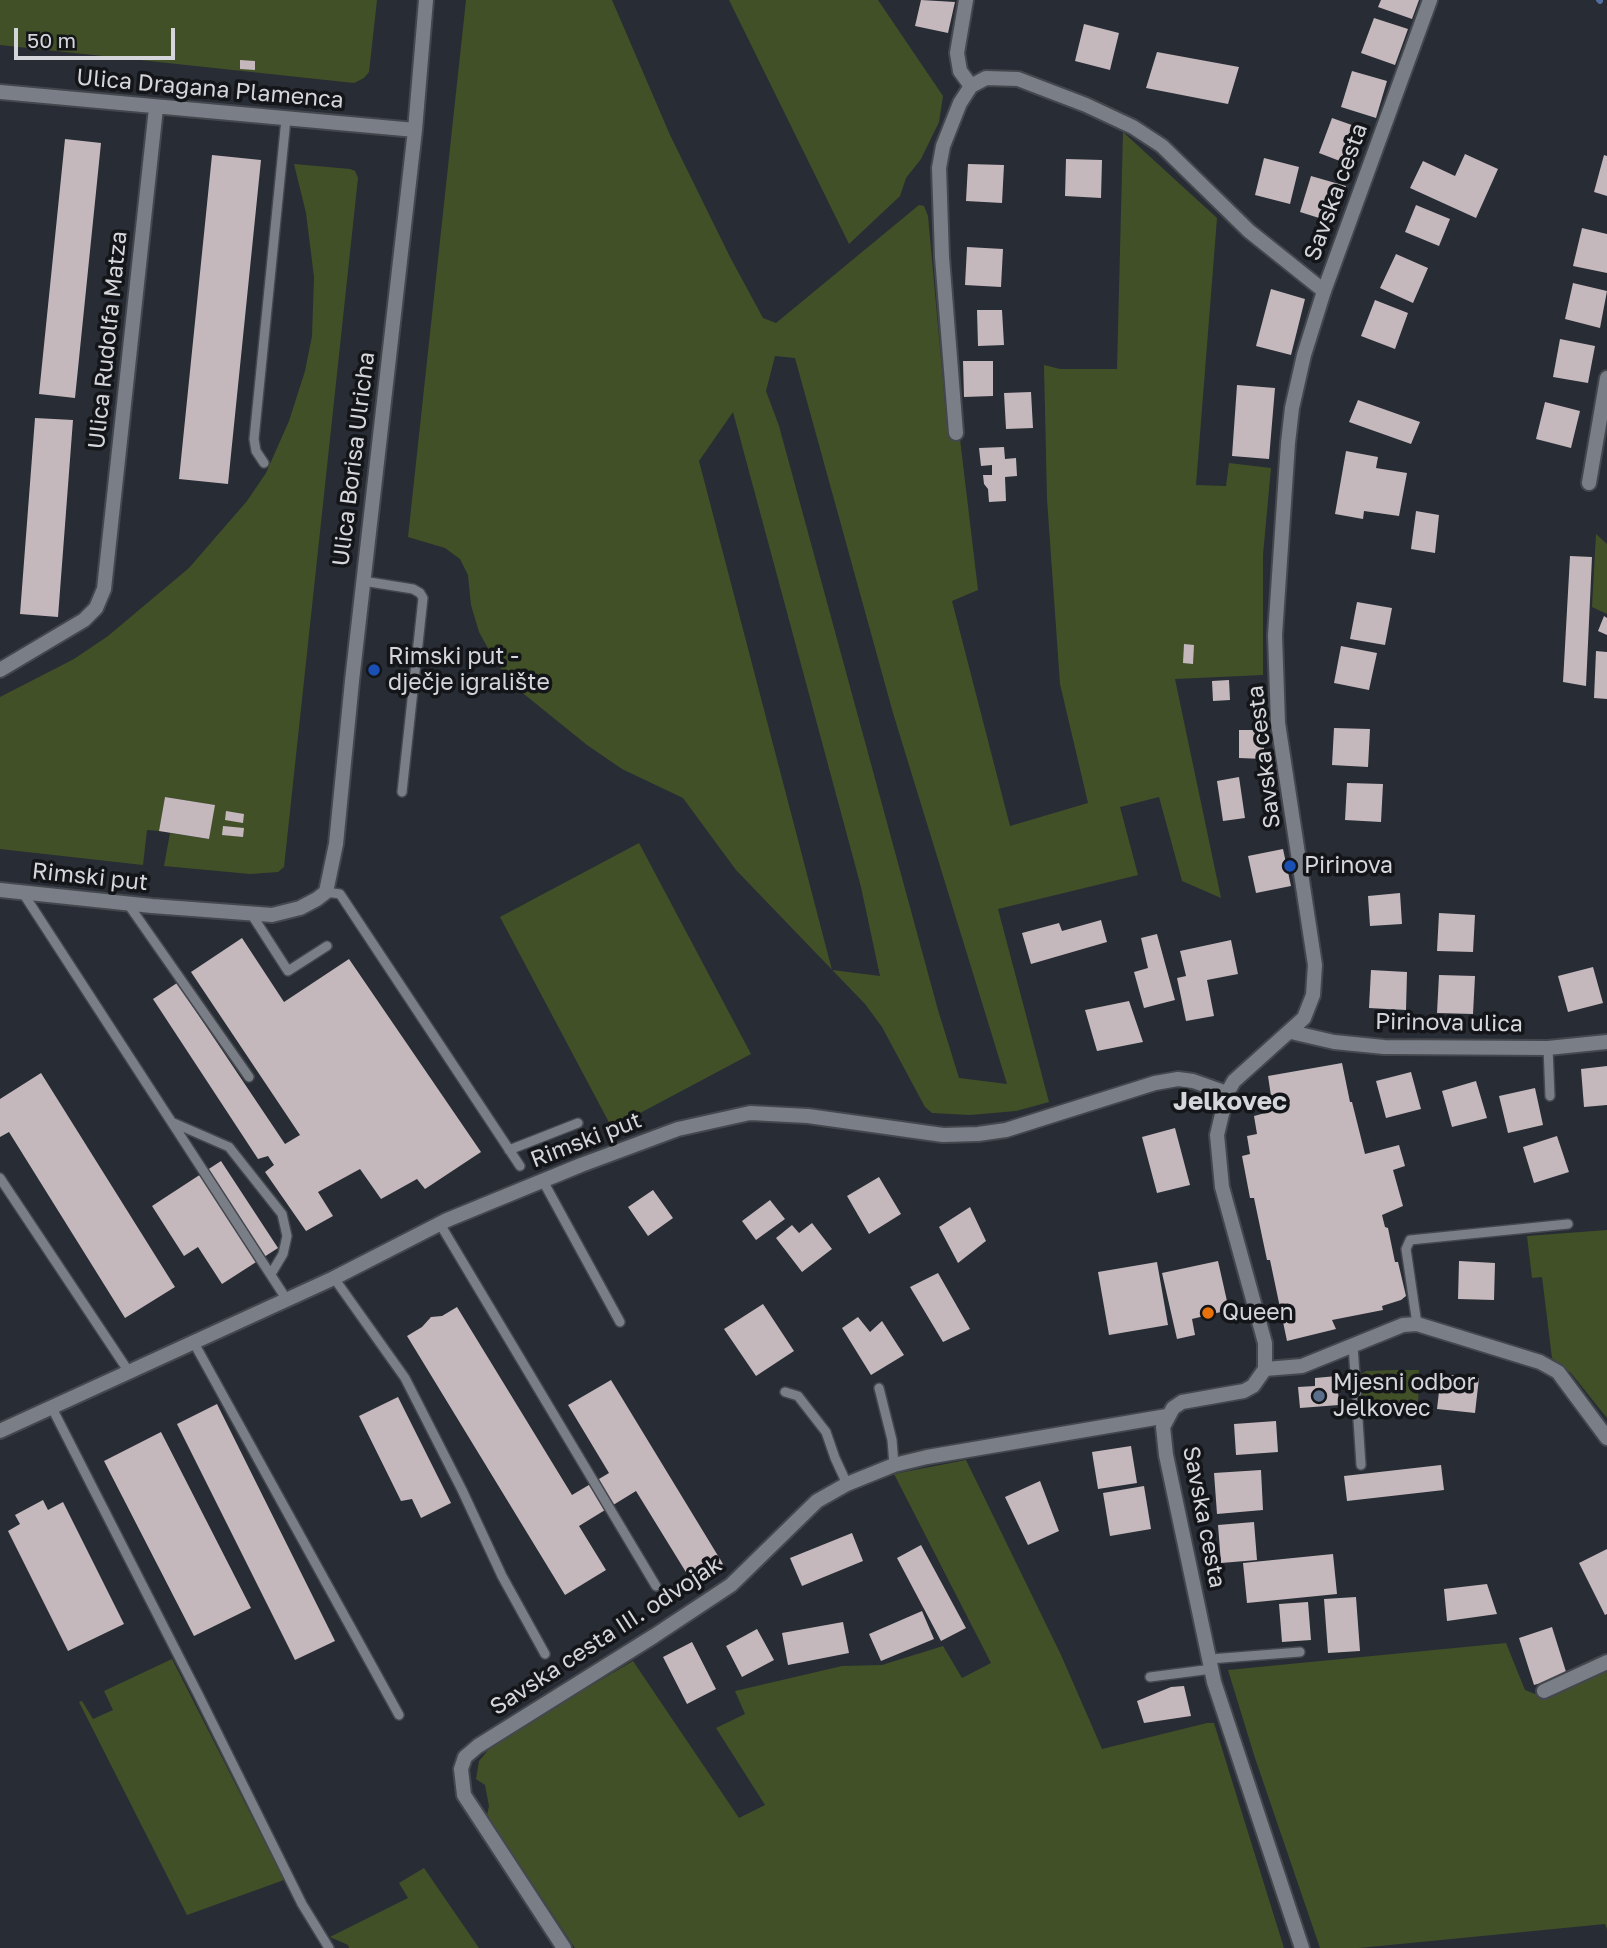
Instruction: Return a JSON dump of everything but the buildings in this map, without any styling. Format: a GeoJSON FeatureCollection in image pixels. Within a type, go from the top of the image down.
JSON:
{"type":"FeatureCollection","features":[{"type":"Feature","properties":{"kind":"street","name":"Ulica Borisa Ulricha"},"geometry":{"type":"LineString","coordinates":[[326,891],[336,844],[415,130],[426,0]]}},
{"type":"Feature","properties":{"kind":"street"},"geometry":{"type":"LineString","coordinates":[[966,0],[957,53],[960,71],[971,86]]}},
{"type":"Feature","properties":{"kind":"street","name":"Savska cesta"},"geometry":{"type":"LineString","coordinates":[[1265,1369],[1265,1343],[1220,1175],[1217,1135],[1227,1093],[1234,1081],[1304,1018],[1313,995],[1315,965],[1278,723],[1275,635],[1292,408],[1304,355],[1324,291],[1430,0]]}},
{"type":"Feature","properties":{"kind":"street"},"geometry":{"type":"LineString","coordinates":[[956,433],[939,168],[943,146],[955,113],[971,86],[986,78],[1018,79],[1086,105],[1133,127],[1162,146],[1249,231],[1324,291]]}},
{"type":"Feature","properties":{"kind":"street","name":"Ulica Dragana Plamenca"},"geometry":{"type":"LineString","coordinates":[[0,92],[415,130]]}},
{"type":"Feature","properties":{"kind":"street","name":"Ulica Rudolfa Matza"},"geometry":{"type":"LineString","coordinates":[[0,670],[84,620],[101,599],[107,578],[156,108]]}},
{"type":"Feature","properties":{"kind":"street"},"geometry":{"type":"LineString","coordinates":[[1589,483],[1607,378]]}},
{"type":"Feature","properties":{"kind":"street","name":"Rimski put"},"geometry":{"type":"LineString","coordinates":[[0,890],[252,915],[272,915],[300,908],[326,891]]}},
{"type":"Feature","properties":{"kind":"street","name":"Pirinova ulica"},"geometry":{"type":"LineString","coordinates":[[1291,1032],[1334,1042],[1384,1046],[1548,1048],[1607,1042]]}},
{"type":"Feature","properties":{"kind":"street","name":"Rimski put"},"geometry":{"type":"LineString","coordinates":[[0,1431],[334,1278],[440,1224],[678,1129],[750,1113],[808,1116],[943,1135],[978,1134],[1006,1130],[1155,1083],[1178,1079],[1227,1093]]}},
{"type":"Feature","properties":{"kind":"street"},"geometry":{"type":"LineString","coordinates":[[1167,1416],[1182,1402],[1244,1391],[1253,1386],[1265,1369],[1301,1366],[1403,1325],[1417,1324],[1540,1362],[1558,1372],[1607,1438]]}},
{"type":"Feature","properties":{"kind":"street","name":"Savska cesta"},"geometry":{"type":"LineString","coordinates":[[1167,1416],[1163,1427],[1166,1455],[1211,1664],[1302,1948]]}},
{"type":"Feature","properties":{"kind":"street","name":"Savska cesta III. odvojak"},"geometry":{"type":"LineString","coordinates":[[564,1948],[464,1795],[461,1769],[465,1757],[478,1746],[731,1585],[817,1501],[847,1484],[894,1465],[927,1457],[1167,1416]]}},
{"type":"Feature","properties":{"kind":"street"},"geometry":{"type":"LineString","coordinates":[[1545,1691],[1607,1662]]}},
{"type":"Feature","properties":{"kind":"lane"},"geometry":{"type":"LineString","coordinates":[[264,463],[256,451],[254,439],[286,119]]}},
{"type":"Feature","properties":{"kind":"lane"},"geometry":{"type":"LineString","coordinates":[[363,581],[413,589],[421,593],[423,598],[402,792]]}},
{"type":"Feature","properties":{"kind":"lane"},"geometry":{"type":"LineString","coordinates":[[326,891],[340,894],[520,1166]]}},
{"type":"Feature","properties":{"kind":"lane"},"geometry":{"type":"LineString","coordinates":[[23,893],[287,1300]]}},
{"type":"Feature","properties":{"kind":"lane"},"geometry":{"type":"LineString","coordinates":[[128,904],[249,1077]]}},
{"type":"Feature","properties":{"kind":"lane"},"geometry":{"type":"LineString","coordinates":[[252,915],[289,971],[327,946]]}},
{"type":"Feature","properties":{"kind":"lane"},"geometry":{"type":"LineString","coordinates":[[1548,1048],[1550,1096]]}},
{"type":"Feature","properties":{"kind":"lane"},"geometry":{"type":"LineString","coordinates":[[173,1123],[229,1147],[282,1214],[287,1237],[283,1254],[271,1275]]}},
{"type":"Feature","properties":{"kind":"lane"},"geometry":{"type":"LineString","coordinates":[[509,1150],[578,1123]]}},
{"type":"Feature","properties":{"kind":"lane"},"geometry":{"type":"LineString","coordinates":[[0,1178],[130,1372]]}},
{"type":"Feature","properties":{"kind":"lane"},"geometry":{"type":"LineString","coordinates":[[543,1181],[620,1322]]}},
{"type":"Feature","properties":{"kind":"lane"},"geometry":{"type":"LineString","coordinates":[[440,1224],[656,1586]]}},
{"type":"Feature","properties":{"kind":"lane"},"geometry":{"type":"LineString","coordinates":[[1417,1324],[1406,1249],[1410,1240],[1568,1224]]}},
{"type":"Feature","properties":{"kind":"lane"},"geometry":{"type":"LineString","coordinates":[[334,1278],[405,1378],[502,1576],[545,1654]]}},
{"type":"Feature","properties":{"kind":"lane"},"geometry":{"type":"LineString","coordinates":[[194,1343],[399,1715]]}},
{"type":"Feature","properties":{"kind":"lane"},"geometry":{"type":"LineString","coordinates":[[1353,1345],[1361,1465]]}},
{"type":"Feature","properties":{"kind":"lane"},"geometry":{"type":"LineString","coordinates":[[879,1388],[892,1440],[894,1465]]}},
{"type":"Feature","properties":{"kind":"lane"},"geometry":{"type":"LineString","coordinates":[[785,1392],[798,1396],[826,1432],[847,1484]]}},
{"type":"Feature","properties":{"kind":"lane"},"geometry":{"type":"LineString","coordinates":[[52,1408],[302,1904],[329,1948]]}},
{"type":"Feature","properties":{"kind":"lane"},"geometry":{"type":"LineString","coordinates":[[1150,1677],[1211,1664],[1300,1652]]}},
{"type":"Feature","properties":{"kind":"green space"},"geometry":{"type":"Polygon","coordinates":[[[0,0],[377,0],[369,72],[354,83],[0,45],[0,0]]]}},
{"type":"Feature","properties":{"kind":"green space"},"geometry":{"type":"Polygon","coordinates":[[[466,0],[612,0],[670,135],[763,318],[776,323],[919,205],[924,206],[928,216],[948,436],[960,439],[978,590],[952,601],[1010,826],[1088,803],[1060,684],[1047,499],[1044,365],[1060,369],[1117,369],[1123,132],[1217,218],[1196,485],[1226,486],[1229,463],[1271,468],[1263,555],[1263,675],[1175,679],[1221,898],[1182,881],[1159,797],[1120,807],[1138,875],[998,909],[1049,1102],[1016,1111],[970,1115],[932,1113],[925,1107],[882,1027],[865,1004],[832,970],[736,870],[683,798],[622,769],[587,745],[514,686],[479,632],[471,605],[468,575],[460,559],[445,548],[408,537],[466,0]],[[775,356],[766,391],[779,426],[938,1010],[959,1078],[1007,1084],[893,713],[795,358],[775,356]],[[733,412],[699,461],[832,970],[880,976],[861,887],[733,412]]]}},
{"type":"Feature","properties":{"kind":"green space"},"geometry":{"type":"Polygon","coordinates":[[[729,0],[878,0],[943,96],[939,122],[921,159],[906,178],[900,196],[849,244],[729,0]]]}},
{"type":"Feature","properties":{"kind":"green space"},"geometry":{"type":"Polygon","coordinates":[[[294,164],[350,169],[355,171],[358,178],[284,867],[278,872],[250,874],[164,866],[170,833],[209,839],[214,805],[165,797],[159,831],[147,830],[143,865],[0,849],[0,697],[74,659],[108,636],[189,568],[247,501],[266,473],[289,421],[305,371],[312,336],[314,277],[306,213],[294,164]]]}},
{"type":"Feature","properties":{"kind":"green space"},"geometry":{"type":"Polygon","coordinates":[[[1596,534],[1607,544],[1607,614],[1592,607],[1596,534]]]}},
{"type":"Feature","properties":{"kind":"green space"},"geometry":{"type":"Polygon","coordinates":[[[639,843],[751,1054],[612,1128],[500,917],[639,843]]]}},
{"type":"Feature","properties":{"kind":"green space"},"geometry":{"type":"Polygon","coordinates":[[[1607,1230],[1607,1418],[1571,1373],[1552,1358],[1542,1277],[1532,1278],[1527,1236],[1607,1230]]]}},
{"type":"Feature","properties":{"kind":"green space"},"geometry":{"type":"Polygon","coordinates":[[[1419,1370],[1418,1409],[1363,1411],[1359,1378],[1361,1374],[1366,1371],[1419,1370]]]}},
{"type":"Feature","properties":{"kind":"green space"},"geometry":{"type":"Polygon","coordinates":[[[966,1460],[1061,1655],[1102,1749],[1214,1723],[1284,1948],[575,1948],[487,1815],[489,1806],[485,1785],[476,1779],[479,1761],[494,1743],[633,1661],[739,1818],[765,1805],[716,1728],[745,1714],[735,1691],[842,1666],[882,1665],[943,1646],[962,1678],[991,1663],[894,1474],[966,1460]]]}},
{"type":"Feature","properties":{"kind":"green space"},"geometry":{"type":"Polygon","coordinates":[[[1506,1643],[1525,1690],[1543,1697],[1585,1681],[1607,1669],[1607,1929],[1605,1924],[1359,1948],[1320,1948],[1228,1670],[1506,1643]]]}},
{"type":"Feature","properties":{"kind":"green space"},"geometry":{"type":"Polygon","coordinates":[[[172,1659],[284,1880],[187,1915],[79,1702],[82,1701],[93,1719],[113,1710],[104,1691],[172,1659]]]}},
{"type":"Feature","properties":{"kind":"green space"},"geometry":{"type":"Polygon","coordinates":[[[424,1868],[479,1948],[349,1948],[330,1937],[408,1898],[399,1883],[424,1868]]]}},
{"type":"Feature","properties":{"kind":"place","name":"Rimski put - dječje igralište"},"geometry":{"type":"Point","coordinates":[374,670]}},
{"type":"Feature","properties":{"kind":"place","name":"Pirinova"},"geometry":{"type":"Point","coordinates":[1290,866]}},
{"type":"Feature","properties":{"kind":"place","name":"Queen"},"geometry":{"type":"Point","coordinates":[1208,1313]}},
{"type":"Feature","properties":{"kind":"place","name":"Mjesni odbor Jelkovec"},"geometry":{"type":"Point","coordinates":[1319,1396]}},
{"type":"Feature","properties":{"kind":"district","name":"Jelkovec"},"geometry":{"type":"Point","coordinates":[1230,1102]}}]}
